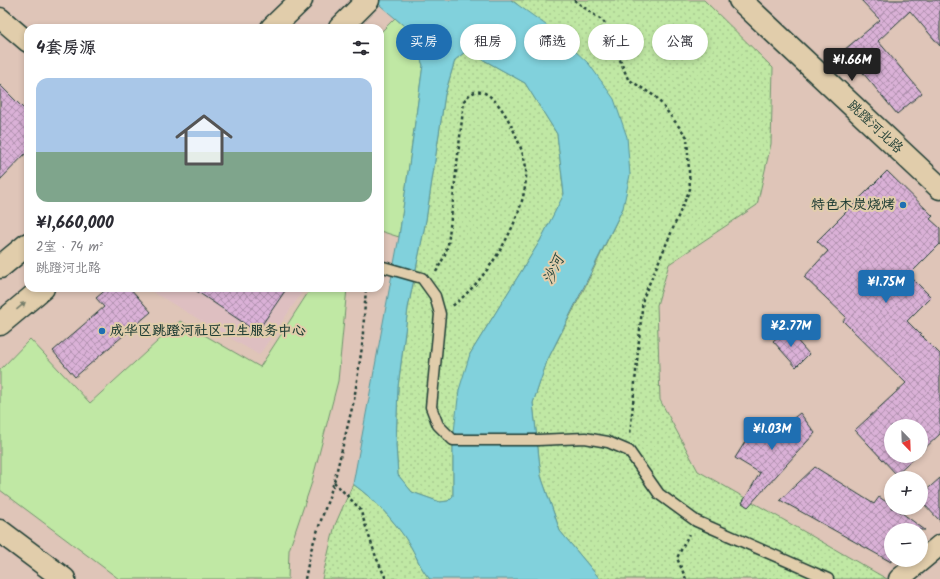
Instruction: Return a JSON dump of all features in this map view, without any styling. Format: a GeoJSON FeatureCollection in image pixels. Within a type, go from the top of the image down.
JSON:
{"type":"FeatureCollection","features":[{"type":"Feature","properties":{"kind":"street"},"geometry":{"type":"LineString","coordinates":[[277,24],[301,0]]}},
{"type":"Feature","properties":{"kind":"street"},"geometry":{"type":"LineString","coordinates":[[344,24],[368,0]]}},
{"type":"Feature","properties":{"kind":"street","name":"跳蹬河北路"},"geometry":{"type":"LineString","coordinates":[[740,0],[940,188]]}},
{"type":"Feature","properties":{"kind":"street"},"geometry":{"type":"LineString","coordinates":[[0,18],[24,39]]}},
{"type":"Feature","properties":{"kind":"street"},"geometry":{"type":"LineString","coordinates":[[0,267],[24,247]]}},
{"type":"Feature","properties":{"kind":"street"},"geometry":{"type":"LineString","coordinates":[[0,324],[38,292]]}},
{"type":"Feature","properties":{"kind":"street"},"geometry":{"type":"LineString","coordinates":[[0,531],[64,579]]}},
{"type":"Feature","properties":{"kind":"street"},"geometry":{"type":"LineString","coordinates":[[899,579],[940,545]]}},
{"type":"Feature","properties":{"kind":"lane"},"geometry":{"type":"LineString","coordinates":[[384,267],[422,278],[435,296],[440,314],[431,407],[438,426],[452,440],[538,440],[585,438],[608,442],[629,451],[659,494],[696,521],[828,579]]}},
{"type":"Feature","properties":{"kind":"path"},"geometry":{"type":"LineString","coordinates":[[574,0],[604,22],[628,79],[656,97],[687,137],[690,189],[643,298],[629,451]]}},
{"type":"Feature","properties":{"kind":"path"},"geometry":{"type":"LineString","coordinates":[[428,287],[444,257],[448,245],[464,101],[468,94],[476,91],[483,93],[496,102],[512,129],[526,166],[526,185],[517,216],[501,248],[471,290],[440,314]]}},
{"type":"Feature","properties":{"kind":"path"},"geometry":{"type":"LineString","coordinates":[[305,579],[311,550],[334,482],[354,400],[362,347],[366,292]]}},
{"type":"Feature","properties":{"kind":"path"},"geometry":{"type":"LineString","coordinates":[[334,482],[360,509],[376,557],[386,579]]}},
{"type":"Feature","properties":{"kind":"path"},"geometry":{"type":"LineString","coordinates":[[686,579],[677,558],[696,521]]}},
{"type":"Feature","properties":{"kind":"shaded area"},"geometry":{"type":"Polygon","coordinates":[[[153,292],[302,292],[259,355],[153,292]]]}},
{"type":"Feature","properties":{"kind":"green space"},"geometry":{"type":"Polygon","coordinates":[[[511,0],[704,0],[773,68],[771,144],[757,205],[669,264],[657,305],[660,400],[698,471],[887,579],[600,579],[560,531],[541,476],[533,403],[547,361],[623,208],[546,60],[580,60],[580,24],[527,24],[517,4],[511,0]]]}},
{"type":"Feature","properties":{"kind":"green space"},"geometry":{"type":"Polygon","coordinates":[[[395,18],[402,24],[396,24],[396,60],[421,60],[423,65],[399,237],[384,232],[384,29],[395,18]]]}},
{"type":"Feature","properties":{"kind":"green space"},"geometry":{"type":"Polygon","coordinates":[[[460,56],[460,60],[484,60],[525,83],[557,134],[564,195],[540,241],[470,354],[453,440],[453,496],[448,501],[440,502],[412,492],[398,475],[396,445],[398,387],[408,308],[426,220],[445,94],[455,60],[460,56]]]}},
{"type":"Feature","properties":{"kind":"green space"},"geometry":{"type":"Polygon","coordinates":[[[308,292],[347,292],[338,381],[311,485],[289,550],[288,579],[119,579],[0,490],[0,370],[30,339],[90,403],[180,321],[260,367],[308,292]]]}},
{"type":"Feature","properties":{"kind":"green space"},"geometry":{"type":"Polygon","coordinates":[[[353,484],[376,504],[397,526],[411,547],[423,571],[430,579],[322,579],[335,525],[353,484]]]}},
{"type":"Feature","properties":{"kind":"water","name":"沙河"},"geometry":{"type":"Polygon","coordinates":[[[374,0],[511,0],[545,24],[524,24],[524,60],[580,60],[580,56],[589,64],[614,99],[627,137],[630,175],[623,208],[547,361],[533,403],[541,476],[560,531],[600,579],[430,579],[423,571],[411,547],[397,526],[376,504],[353,484],[399,237],[423,65],[421,60],[452,60],[452,24],[402,24],[374,0]],[[460,24],[460,56],[455,60],[445,94],[426,220],[408,308],[398,387],[396,445],[398,475],[412,492],[440,502],[448,501],[453,496],[453,440],[459,390],[470,354],[540,241],[564,194],[557,134],[525,83],[484,60],[516,60],[516,24],[460,24]]]}},
{"type":"Feature","properties":{"kind":"building"},"geometry":{"type":"Polygon","coordinates":[[[861,0],[940,0],[940,46],[910,11],[878,41],[922,93],[897,114],[844,50],[880,20],[861,0]]]}},
{"type":"Feature","properties":{"kind":"building"},"geometry":{"type":"Polygon","coordinates":[[[0,85],[24,109],[24,155],[0,180],[0,85]]]}},
{"type":"Feature","properties":{"kind":"building"},"geometry":{"type":"Polygon","coordinates":[[[887,171],[933,216],[930,219],[940,228],[940,244],[909,275],[931,297],[907,321],[940,354],[940,434],[928,445],[928,419],[884,419],[884,461],[855,430],[906,383],[843,321],[846,317],[804,277],[828,251],[817,241],[887,171]]]}},
{"type":"Feature","properties":{"kind":"building","name":"成华区跳蹬河社区卫生服务中心"},"geometry":{"type":"Polygon","coordinates":[[[103,292],[134,292],[151,312],[75,377],[53,351],[104,307],[96,298],[103,292]]]}},
{"type":"Feature","properties":{"kind":"building"},"geometry":{"type":"Polygon","coordinates":[[[198,292],[284,292],[257,332],[198,292]]]}},
{"type":"Feature","properties":{"kind":"building"},"geometry":{"type":"Polygon","coordinates":[[[787,329],[809,354],[796,367],[773,341],[787,329]]]}},
{"type":"Feature","properties":{"kind":"building"},"geometry":{"type":"Polygon","coordinates":[[[800,413],[815,433],[748,507],[742,503],[760,473],[735,458],[758,421],[776,432],[800,413]]]}},
{"type":"Feature","properties":{"kind":"building"},"geometry":{"type":"Polygon","coordinates":[[[886,463],[908,463],[899,471],[893,471],[886,463]]]}},
{"type":"Feature","properties":{"kind":"building"},"geometry":{"type":"Polygon","coordinates":[[[815,467],[874,504],[879,497],[884,500],[884,515],[905,515],[915,523],[884,523],[884,558],[780,500],[815,467]]]}},
{"type":"Feature","properties":{"kind":"building"},"geometry":{"type":"Polygon","coordinates":[[[940,478],[940,521],[928,508],[928,489],[940,478]]]}},
{"type":"Feature","properties":{"kind":"place","name":"特色木炭烧烤"},"geometry":{"type":"Point","coordinates":[903,205]}},
{"type":"Feature","properties":{"kind":"place","name":"成华区跳蹬河社区卫生服务中心"},"geometry":{"type":"Point","coordinates":[102,331]}}]}
